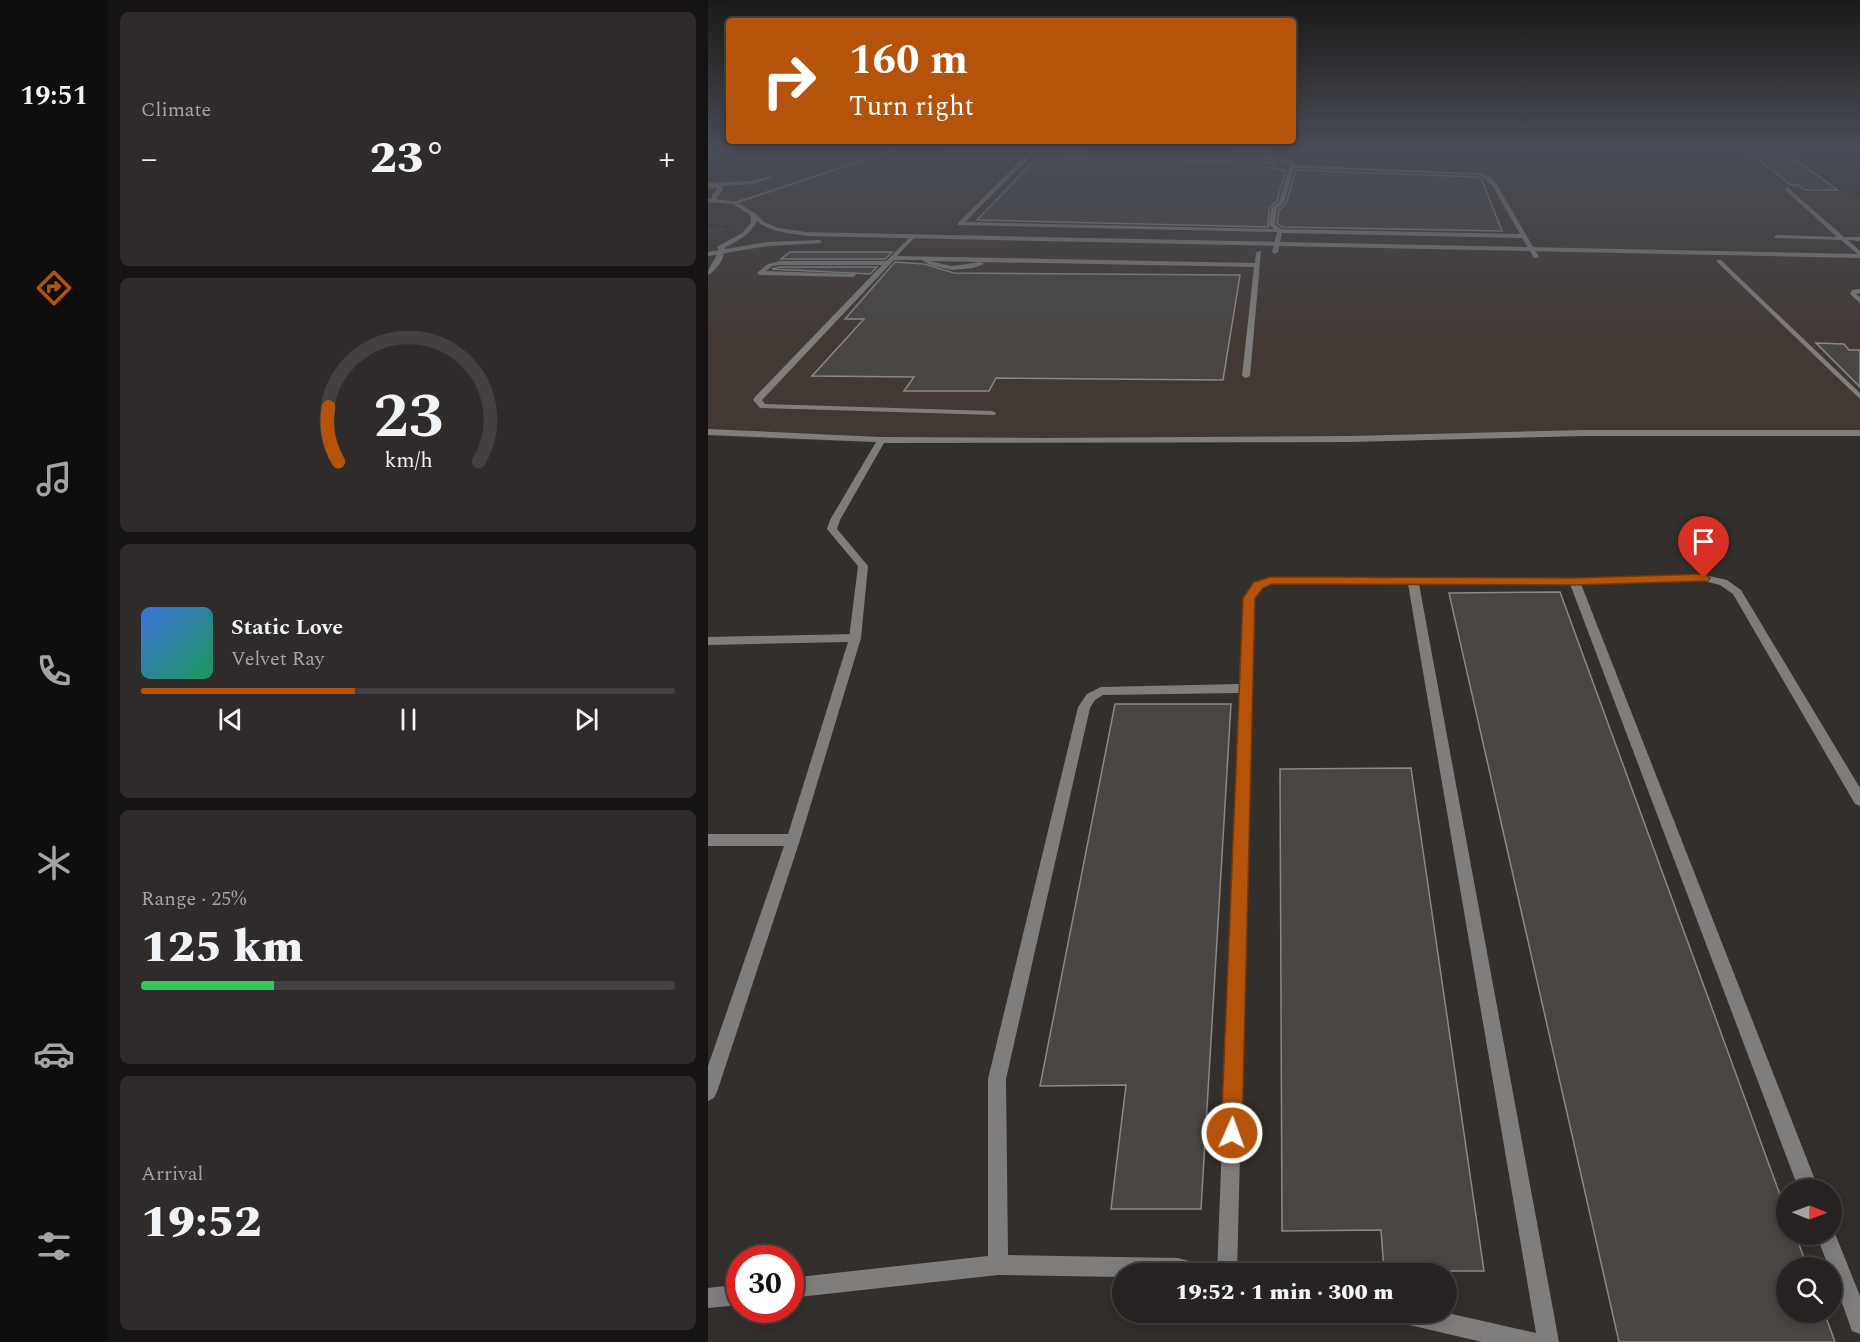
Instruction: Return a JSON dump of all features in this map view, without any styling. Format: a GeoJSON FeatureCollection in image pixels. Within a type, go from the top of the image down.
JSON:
{"type":"FeatureCollection","features":[{"type":"Feature","properties":{"kind":"street"},"geometry":{"type":"LineString","coordinates":[[747,211],[762,223],[777,229],[807,234],[1860,255]]}},
{"type":"Feature","properties":{"kind":"street"},"geometry":{"type":"LineString","coordinates":[[947,237],[973,211]]}},
{"type":"Feature","properties":{"kind":"street"},"geometry":{"type":"LineString","coordinates":[[1274,211],[1272,225],[1280,231]]}},
{"type":"Feature","properties":{"kind":"street"},"geometry":{"type":"LineString","coordinates":[[1509,211],[1536,257]]}},
{"type":"Feature","properties":{"kind":"street"},"geometry":{"type":"LineString","coordinates":[[1811,211],[1860,255]]}},
{"type":"Feature","properties":{"kind":"street"},"geometry":{"type":"LineString","coordinates":[[708,273],[716,265],[722,249],[744,234],[754,223],[753,214]]}},
{"type":"Feature","properties":{"kind":"street"},"geometry":{"type":"LineString","coordinates":[[960,224],[1523,236]]}},
{"type":"Feature","properties":{"kind":"street"},"geometry":{"type":"LineString","coordinates":[[1275,252],[1280,231]]}},
{"type":"Feature","properties":{"kind":"street"},"geometry":{"type":"LineString","coordinates":[[913,236],[757,400],[763,406],[992,412]]}},
{"type":"Feature","properties":{"kind":"street"},"geometry":{"type":"LineString","coordinates":[[1776,237],[1860,239]]}},
{"type":"Feature","properties":{"kind":"street"},"geometry":{"type":"LineString","coordinates":[[708,253],[722,249],[797,242],[1287,252]]}},
{"type":"Feature","properties":{"kind":"street"},"geometry":{"type":"LineString","coordinates":[[1246,376],[1259,252]]}},
{"type":"Feature","properties":{"kind":"street"},"geometry":{"type":"LineString","coordinates":[[1311,253],[1860,263]]}},
{"type":"Feature","properties":{"kind":"street"},"geometry":{"type":"LineString","coordinates":[[853,275],[760,273],[770,265],[780,262],[922,259],[940,268],[965,268],[993,260],[1257,265]]}},
{"type":"Feature","properties":{"kind":"street"},"geometry":{"type":"LineString","coordinates":[[1719,261],[1860,397]]}},
{"type":"Feature","properties":{"kind":"street"},"geometry":{"type":"LineString","coordinates":[[1860,291],[1854,291],[1853,294],[1860,301]]}},
{"type":"Feature","properties":{"kind":"street"},"geometry":{"type":"LineString","coordinates":[[708,432],[880,440],[1042,441],[1351,439],[1584,433],[1860,433]]}},
{"type":"Feature","properties":{"kind":"street"},"geometry":{"type":"LineString","coordinates":[[708,1092],[714,1054],[793,840],[855,638],[863,566],[832,529],[835,520],[880,445],[880,440]]}},
{"type":"Feature","properties":{"kind":"street"},"geometry":{"type":"LineString","coordinates":[[1227,1263],[1249,598],[1259,585],[1270,581],[1574,581],[1704,578],[1723,582],[1737,592],[1860,800]]}},
{"type":"Feature","properties":{"kind":"street"},"geometry":{"type":"LineString","coordinates":[[1413,580],[1548,1342]]}},
{"type":"Feature","properties":{"kind":"street"},"geometry":{"type":"LineString","coordinates":[[1574,581],[1805,1179]]}},
{"type":"Feature","properties":{"kind":"street"},"geometry":{"type":"LineString","coordinates":[[708,641],[855,638]]}},
{"type":"Feature","properties":{"kind":"street"},"geometry":{"type":"LineString","coordinates":[[998,1265],[997,1079],[1084,707],[1091,697],[1101,691],[1245,688]]}},
{"type":"Feature","properties":{"kind":"street"},"geometry":{"type":"LineString","coordinates":[[708,840],[793,840]]}},
{"type":"Feature","properties":{"kind":"street"},"geometry":{"type":"LineString","coordinates":[[1830,1245],[1860,1323]]}},
{"type":"Feature","properties":{"kind":"street"},"geometry":{"type":"LineString","coordinates":[[804,1286],[998,1265],[1112,1267]]}},
{"type":"Feature","properties":{"kind":"street"},"geometry":{"type":"LineString","coordinates":[[708,1298],[726,1296]]}},
{"type":"Feature","properties":{"kind":"street"},"geometry":{"type":"LineString","coordinates":[[1443,1323],[1532,1342]]}},
{"type":"Feature","properties":{"kind":"shaded area"},"geometry":{"type":"Polygon","coordinates":[[[708,211],[1860,211],[1860,431],[859,442],[708,436],[708,211]]]}},
{"type":"Feature","properties":{"kind":"building"},"geometry":{"type":"Polygon","coordinates":[[[986,211],[1269,211],[1268,227],[977,220],[986,211]]]}},
{"type":"Feature","properties":{"kind":"building"},"geometry":{"type":"Polygon","coordinates":[[[1279,211],[1494,211],[1502,231],[1282,227],[1277,223],[1279,211]]]}},
{"type":"Feature","properties":{"kind":"building"},"geometry":{"type":"Polygon","coordinates":[[[790,252],[892,252],[885,259],[781,259],[790,252]]]}},
{"type":"Feature","properties":{"kind":"building"},"geometry":{"type":"Polygon","coordinates":[[[895,262],[924,264],[954,273],[1240,275],[1223,380],[996,378],[989,391],[904,391],[914,377],[812,376],[864,319],[845,319],[895,262]]]}},
{"type":"Feature","properties":{"kind":"building"},"geometry":{"type":"Polygon","coordinates":[[[780,267],[877,267],[870,274],[772,269],[780,267]]]}},
{"type":"Feature","properties":{"kind":"building"},"geometry":{"type":"Polygon","coordinates":[[[1816,343],[1844,344],[1849,350],[1860,350],[1860,387],[1816,343]]]}},
{"type":"Feature","properties":{"kind":"building"},"geometry":{"type":"Polygon","coordinates":[[[1560,592],[1776,1184],[1776,1245],[1799,1245],[1804,1257],[1776,1257],[1776,1323],[1828,1323],[1835,1342],[1619,1342],[1449,593],[1560,592]]]}},
{"type":"Feature","properties":{"kind":"building"},"geometry":{"type":"Polygon","coordinates":[[[1115,704],[1231,704],[1201,1209],[1111,1209],[1126,1085],[1040,1086],[1115,704]]]}},
{"type":"Feature","properties":{"kind":"building"},"geometry":{"type":"Polygon","coordinates":[[[1411,768],[1484,1271],[1457,1271],[1457,1263],[1383,1263],[1381,1230],[1282,1231],[1280,769],[1411,768]]]}},
{"type":"Feature","properties":{"kind":"route"},"geometry":{"type":"LineString","coordinates":[[1232,1133],[1249,598],[1259,585],[1270,581],[1574,581],[1704,578]]}}]}
